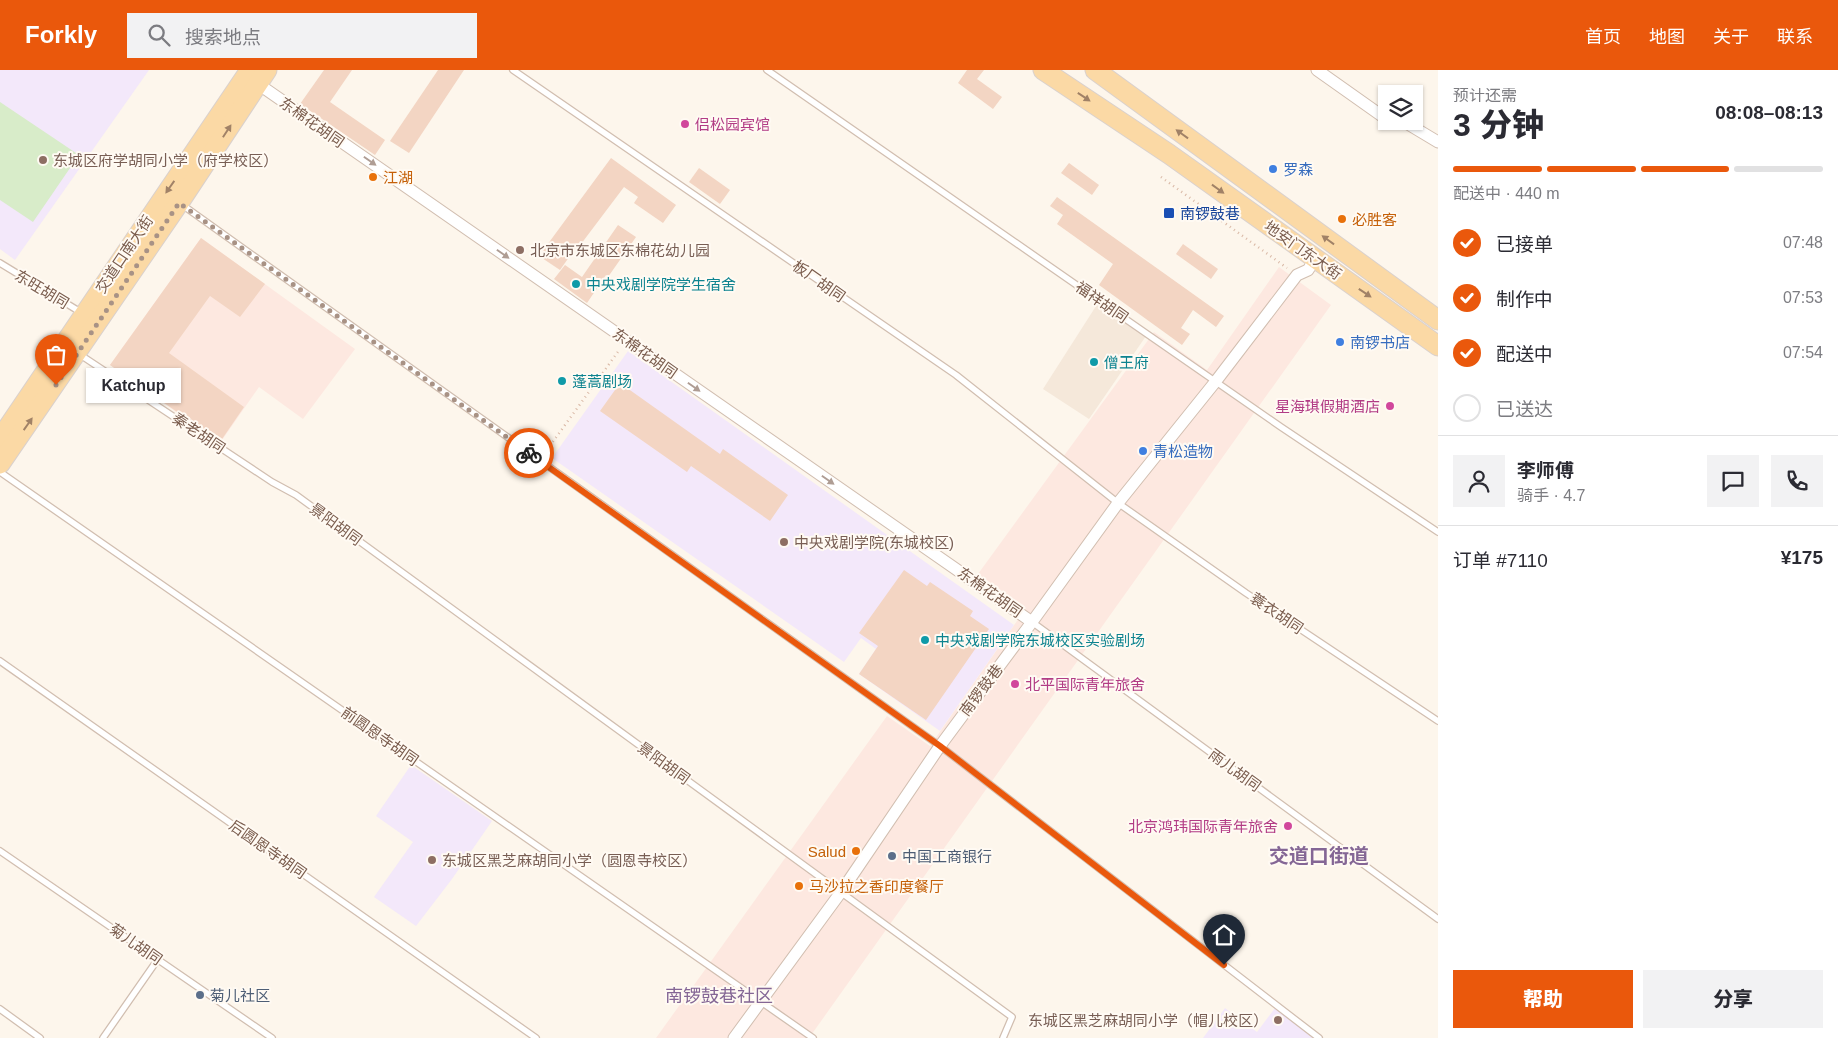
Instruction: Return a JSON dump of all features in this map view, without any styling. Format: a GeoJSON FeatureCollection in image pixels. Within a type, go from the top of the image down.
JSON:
{"type":"FeatureCollection","features":[{"type":"Feature","properties":{"kind":"main road","name":"地安门东大街"},"geometry":{"type":"LineString","coordinates":[[1043,70],[1169,154],[1438,346]]}},
{"type":"Feature","properties":{"kind":"main road","name":"地安门东大街"},"geometry":{"type":"LineString","coordinates":[[1095,70],[1438,320]]}},
{"type":"Feature","properties":{"kind":"main road","name":"交道口南大街"},"geometry":{"type":"LineString","coordinates":[[0,464],[78,353],[179,203],[252,74]]}},
{"type":"Feature","properties":{"kind":"main road","name":"交道口南大街"},"geometry":{"type":"LineString","coordinates":[[0,439],[84,314],[252,74]]}},
{"type":"Feature","properties":{"kind":"street"},"geometry":{"type":"LineString","coordinates":[[1317,70],[1378,113]]}},
{"type":"Feature","properties":{"kind":"street","name":"东棉花胡同"},"geometry":{"type":"LineString","coordinates":[[252,74],[627,340],[1032,622]]}},
{"type":"Feature","properties":{"kind":"street"},"geometry":{"type":"LineString","coordinates":[[1418,130],[1438,142]]}},
{"type":"Feature","properties":{"kind":"street","name":"南锣鼓巷"},"geometry":{"type":"LineString","coordinates":[[734,1038],[841,892],[940,746],[1118,503],[1216,382],[1297,275],[1308,270],[1315,259]]}},
{"type":"Feature","properties":{"kind":"lane","name":"板厂胡同"},"geometry":{"type":"LineString","coordinates":[[514,70],[956,375],[1118,503]]}},
{"type":"Feature","properties":{"kind":"lane","name":"福祥胡同"},"geometry":{"type":"LineString","coordinates":[[767,70],[1216,382],[1438,532]]}},
{"type":"Feature","properties":{"kind":"lane"},"geometry":{"type":"LineString","coordinates":[[179,203],[940,746],[1319,1038]]}},
{"type":"Feature","properties":{"kind":"lane","name":"东旺胡同"},"geometry":{"type":"LineString","coordinates":[[0,263],[84,314]]}},
{"type":"Feature","properties":{"kind":"lane","name":"秦老胡同"},"geometry":{"type":"LineString","coordinates":[[78,353],[296,496]]}},
{"type":"Feature","properties":{"kind":"lane","name":"前圆恩寺胡同"},"geometry":{"type":"LineString","coordinates":[[0,472],[813,1038]]}},
{"type":"Feature","properties":{"kind":"lane","name":"景阳胡同"},"geometry":{"type":"LineString","coordinates":[[296,496],[1012,1017],[1003,1038]]}},
{"type":"Feature","properties":{"kind":"lane","name":"蓑衣胡同"},"geometry":{"type":"LineString","coordinates":[[1118,503],[1246,593],[1438,721]]}},
{"type":"Feature","properties":{"kind":"lane","name":"雨儿胡同"},"geometry":{"type":"LineString","coordinates":[[1032,622],[1438,919]]}},
{"type":"Feature","properties":{"kind":"lane","name":"后圆恩寺胡同"},"geometry":{"type":"LineString","coordinates":[[0,661],[536,1038]]}},
{"type":"Feature","properties":{"kind":"lane","name":"菊儿胡同"},"geometry":{"type":"LineString","coordinates":[[0,850],[272,1038]]}},
{"type":"Feature","properties":{"kind":"lane"},"geometry":{"type":"LineString","coordinates":[[103,1038],[158,959]]}},
{"type":"Feature","properties":{"kind":"lane"},"geometry":{"type":"LineString","coordinates":[[0,1009],[40,1038]]}},
{"type":"Feature","properties":{"kind":"path"},"geometry":{"type":"LineString","coordinates":[[1160,176],[1297,275]]}},
{"type":"Feature","properties":{"kind":"path"},"geometry":{"type":"LineString","coordinates":[[540,460],[627,340]]}},
{"type":"Feature","properties":{"kind":"shaded area","name":"东城区府学胡同小学（府学校区）"},"geometry":{"type":"Polygon","coordinates":[[[0,70],[149,70],[15,260],[0,249],[0,70]]]}},
{"type":"Feature","properties":{"kind":"shaded area"},"geometry":{"type":"Polygon","coordinates":[[[201,238],[355,349],[303,419],[259,387],[220,443],[110,365],[201,238]]]}},
{"type":"Feature","properties":{"kind":"shaded area"},"geometry":{"type":"Polygon","coordinates":[[[1279,267],[1331,305],[809,1038],[656,1038],[887,716],[930,746],[1026,608],[978,574],[1154,332],[1207,370],[1279,267]]]}},
{"type":"Feature","properties":{"kind":"shaded area","name":"僧王府"},"geometry":{"type":"Polygon","coordinates":[[[1098,303],[1146,336],[1089,419],[1043,389],[1098,303]]]}},
{"type":"Feature","properties":{"kind":"shaded area","name":"中央戏剧学院(东城校区)"},"geometry":{"type":"Polygon","coordinates":[[[628,351],[1014,625],[940,731],[859,674],[876,649],[861,638],[844,662],[552,458],[628,351]]]}},
{"type":"Feature","properties":{"kind":"shaded area","name":"东城区黑芝麻胡同小学（圆恩寺校区）"},"geometry":{"type":"Polygon","coordinates":[[[411,765],[492,821],[452,879],[416,926],[374,897],[413,842],[376,816],[411,765]]]}},
{"type":"Feature","properties":{"kind":"shaded area","name":"东城区黑芝麻胡同小学（帽儿校区）"},"geometry":{"type":"Polygon","coordinates":[[[1225,1008],[1257,1032],[1275,1008],[1315,1038],[1203,1038],[1225,1008]]]}},
{"type":"Feature","properties":{"kind":"green space"},"geometry":{"type":"Polygon","coordinates":[[[0,102],[79,155],[33,222],[0,200],[0,102]]]}},
{"type":"Feature","properties":{"kind":"building"},"geometry":{"type":"Polygon","coordinates":[[[324,70],[352,70],[330,102],[385,140],[375,155],[300,104],[324,70]]]}},
{"type":"Feature","properties":{"kind":"building"},"geometry":{"type":"Polygon","coordinates":[[[438,70],[464,70],[409,153],[390,141],[438,70]]]}},
{"type":"Feature","properties":{"kind":"building"},"geometry":{"type":"Polygon","coordinates":[[[967,70],[984,70],[977,79],[1002,97],[993,109],[958,83],[967,70]]]}},
{"type":"Feature","properties":{"kind":"building"},"geometry":{"type":"Polygon","coordinates":[[[611,158],[676,205],[663,223],[634,203],[638,197],[624,187],[560,270],[539,256],[611,158]]]}},
{"type":"Feature","properties":{"kind":"building"},"geometry":{"type":"Polygon","coordinates":[[[1069,163],[1099,185],[1092,195],[1061,173],[1069,163]]]}},
{"type":"Feature","properties":{"kind":"building"},"geometry":{"type":"Polygon","coordinates":[[[699,168],[730,190],[720,204],[689,182],[699,168]]]}},
{"type":"Feature","properties":{"kind":"building"},"geometry":{"type":"Polygon","coordinates":[[[1057,197],[1224,316],[1216,327],[1193,310],[1181,328],[1190,334],[1182,345],[1099,285],[1113,264],[1057,224],[1063,215],[1050,206],[1057,197]]]}},
{"type":"Feature","properties":{"kind":"building"},"geometry":{"type":"Polygon","coordinates":[[[618,225],[636,237],[587,303],[554,279],[565,265],[582,277],[618,225]]]}},
{"type":"Feature","properties":{"kind":"building"},"geometry":{"type":"Polygon","coordinates":[[[201,238],[265,284],[240,317],[210,296],[169,353],[244,407],[220,442],[110,365],[201,238]]]}},
{"type":"Feature","properties":{"kind":"building"},"geometry":{"type":"Polygon","coordinates":[[[1183,244],[1218,269],[1211,279],[1176,254],[1183,244]]]}},
{"type":"Feature","properties":{"kind":"building"},"geometry":{"type":"Polygon","coordinates":[[[620,383],[720,454],[723,449],[788,495],[770,521],[691,466],[687,472],[600,411],[620,383]]]}},
{"type":"Feature","properties":{"kind":"building","name":"中央戏剧学院东城校区实验剧场"},"geometry":{"type":"Polygon","coordinates":[[[904,570],[927,586],[930,582],[973,611],[970,616],[989,629],[926,720],[859,674],[878,646],[859,633],[904,570]]]}},
{"type":"Feature","properties":{"kind":"way so far"},"geometry":{"type":"LineString","coordinates":[[56,385],[179,203],[529,453]]}},
{"type":"Feature","properties":{"kind":"place","name":"侣松园宾馆"},"geometry":{"type":"Point","coordinates":[685,124]}},
{"type":"Feature","properties":{"kind":"place","name":"东城区府学胡同小学（府学校区）"},"geometry":{"type":"Point","coordinates":[43,160]}},
{"type":"Feature","properties":{"kind":"place","name":"罗森"},"geometry":{"type":"Point","coordinates":[1273,169]}},
{"type":"Feature","properties":{"kind":"place","name":"江湖"},"geometry":{"type":"Point","coordinates":[373,177]}},
{"type":"Feature","properties":{"kind":"place","name":"南锣鼓巷"},"geometry":{"type":"Point","coordinates":[1169,213]}},
{"type":"Feature","properties":{"kind":"place","name":"必胜客"},"geometry":{"type":"Point","coordinates":[1342,219]}},
{"type":"Feature","properties":{"kind":"place","name":"北京市东城区东棉花幼儿园"},"geometry":{"type":"Point","coordinates":[520,250]}},
{"type":"Feature","properties":{"kind":"place","name":"中央戏剧学院学生宿舍"},"geometry":{"type":"Point","coordinates":[576,284]}},
{"type":"Feature","properties":{"kind":"place","name":"南锣书店"},"geometry":{"type":"Point","coordinates":[1340,342]}},
{"type":"Feature","properties":{"kind":"place","name":"僧王府"},"geometry":{"type":"Point","coordinates":[1094,362]}},
{"type":"Feature","properties":{"kind":"place","name":"蓬蒿剧场"},"geometry":{"type":"Point","coordinates":[562,381]}},
{"type":"Feature","properties":{"kind":"place","name":"Katchup"},"geometry":{"type":"Point","coordinates":[56,385]}},
{"type":"Feature","properties":{"kind":"place","name":"星海琪假期酒店"},"geometry":{"type":"Point","coordinates":[1390,406]}},
{"type":"Feature","properties":{"kind":"place","name":"青松造物"},"geometry":{"type":"Point","coordinates":[1143,451]}},
{"type":"Feature","properties":{"kind":"place","name":"中央戏剧学院(东城校区)"},"geometry":{"type":"Point","coordinates":[784,542]}},
{"type":"Feature","properties":{"kind":"place","name":"中央戏剧学院东城校区实验剧场"},"geometry":{"type":"Point","coordinates":[925,640]}},
{"type":"Feature","properties":{"kind":"place","name":"北平国际青年旅舍"},"geometry":{"type":"Point","coordinates":[1015,684]}},
{"type":"Feature","properties":{"kind":"place","name":"北京鸿玮国际青年旅舍"},"geometry":{"type":"Point","coordinates":[1288,826]}},
{"type":"Feature","properties":{"kind":"place","name":"Salud"},"geometry":{"type":"Point","coordinates":[856,851]}},
{"type":"Feature","properties":{"kind":"place","name":"中国工商银行"},"geometry":{"type":"Point","coordinates":[892,856]}},
{"type":"Feature","properties":{"kind":"place","name":"东城区黑芝麻胡同小学（圆恩寺校区）"},"geometry":{"type":"Point","coordinates":[432,860]}},
{"type":"Feature","properties":{"kind":"place","name":"马沙拉之香印度餐厅"},"geometry":{"type":"Point","coordinates":[799,886]}},
{"type":"Feature","properties":{"kind":"place","name":"菊儿社区"},"geometry":{"type":"Point","coordinates":[200,995]}},
{"type":"Feature","properties":{"kind":"place","name":"东城区黑芝麻胡同小学（帽儿校区）"},"geometry":{"type":"Point","coordinates":[1278,1020]}},
{"type":"Feature","properties":{"kind":"district","name":"交道口街道"},"geometry":{"type":"Point","coordinates":[1319,856]}},
{"type":"Feature","properties":{"kind":"district","name":"南锣鼓巷社区"},"geometry":{"type":"Point","coordinates":[719,996]}},
{"type":"Feature","properties":{"kind":"route"},"geometry":{"type":"LineString","coordinates":[[529,453],[940,746],[1224,965]]}}]}
